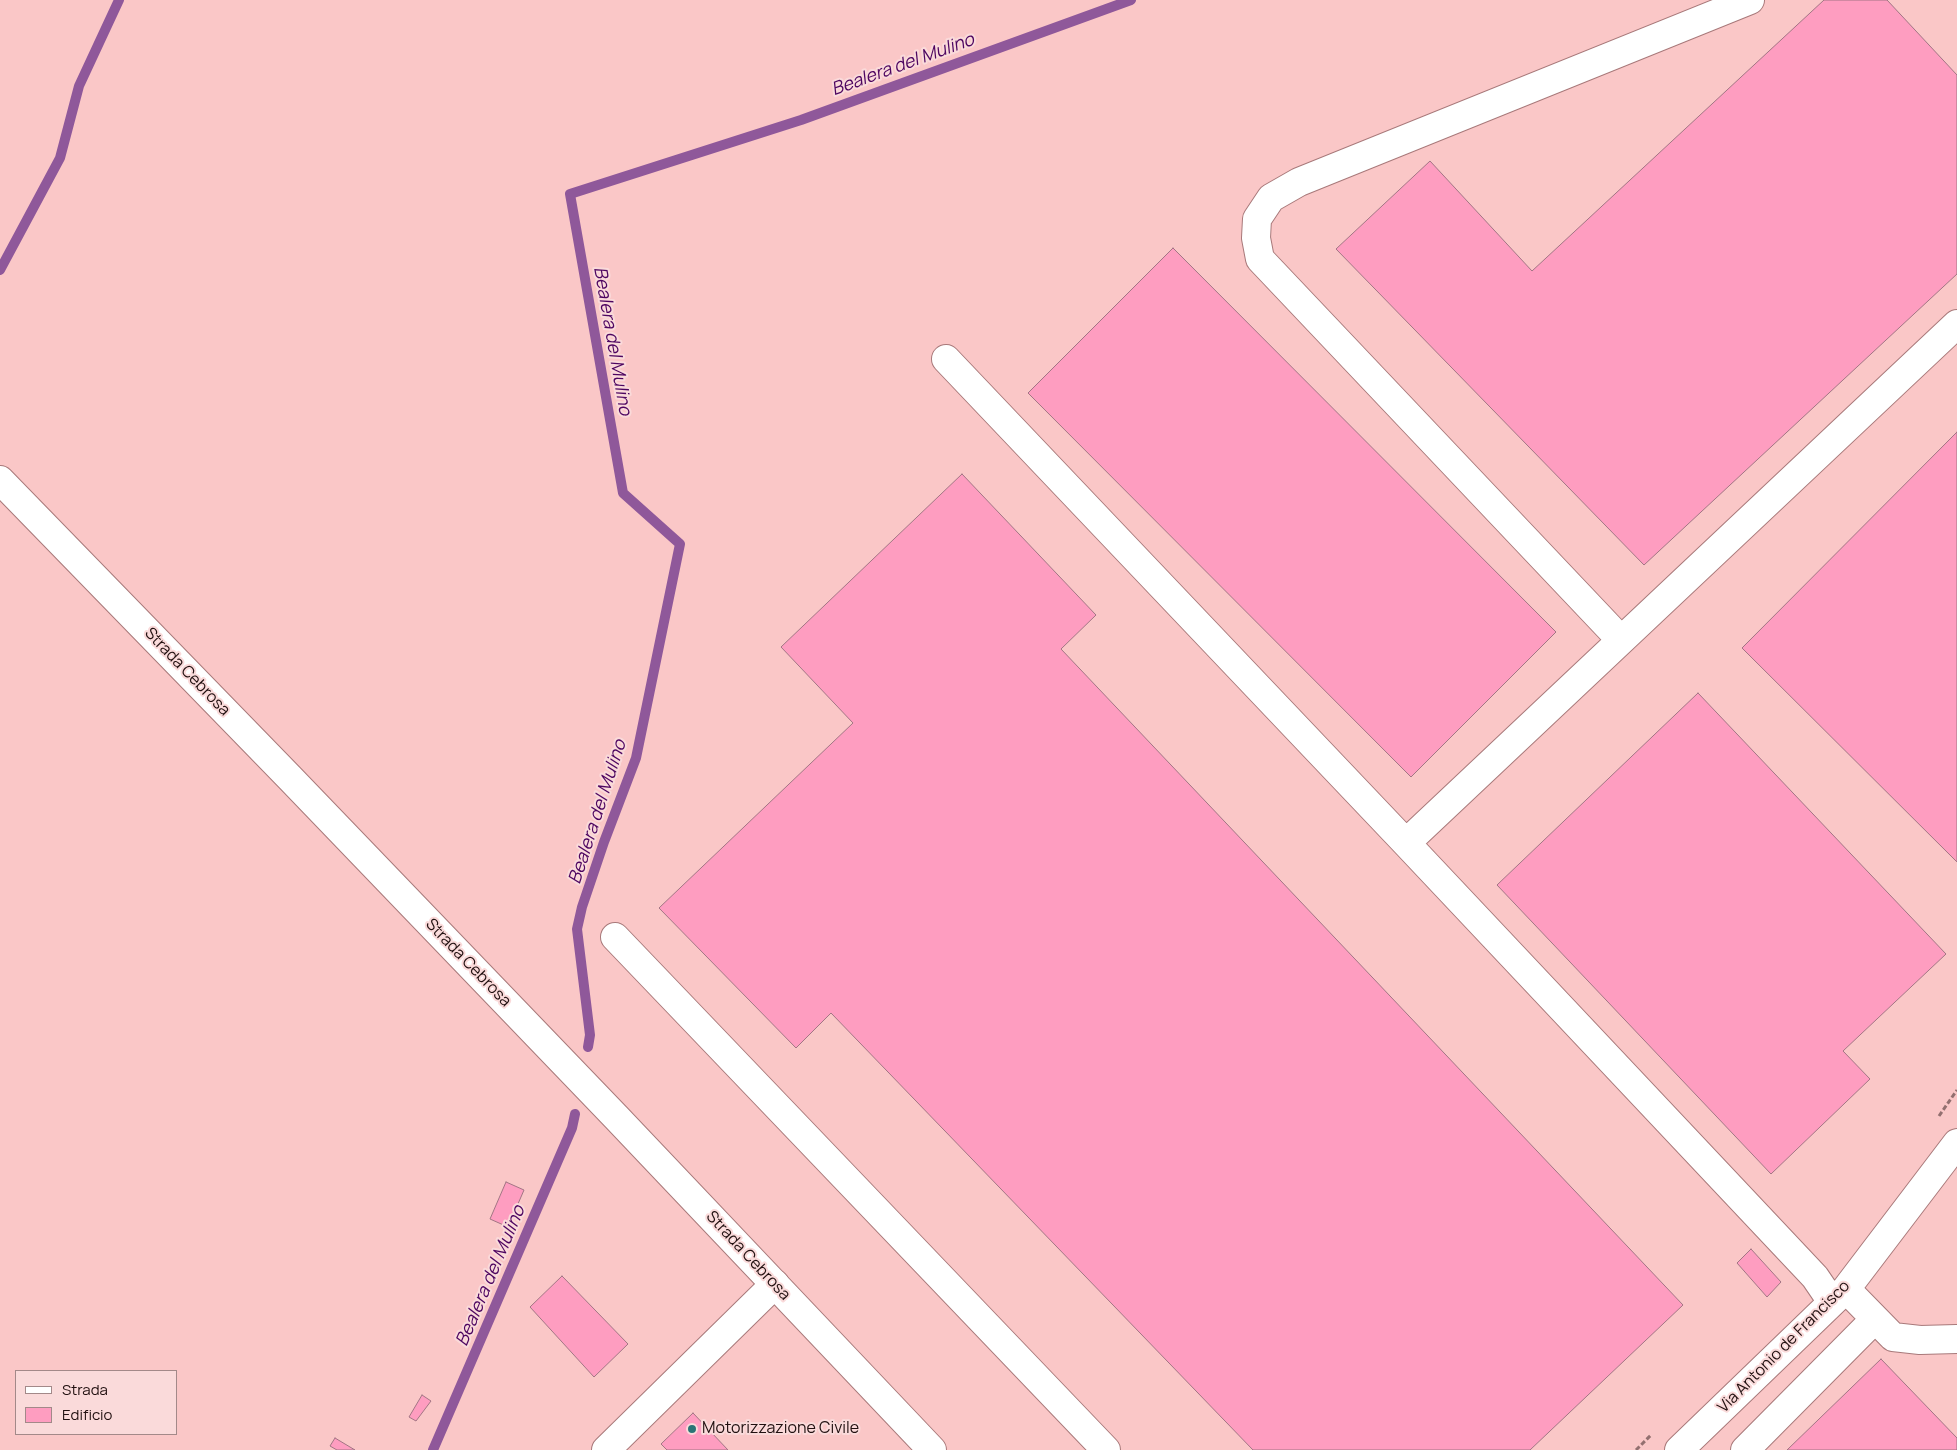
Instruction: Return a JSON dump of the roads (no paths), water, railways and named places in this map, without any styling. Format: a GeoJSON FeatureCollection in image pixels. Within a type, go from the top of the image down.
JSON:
{"type":"FeatureCollection","features":[{"type":"Feature","properties":{"kind":"main road"},"geometry":{"type":"LineString","coordinates":[[1621,640],[1260,260],[1256,238],[1258,219],[1271,198],[1299,182],[1750,0]]}},
{"type":"Feature","properties":{"kind":"main road"},"geometry":{"type":"LineString","coordinates":[[1406,843],[1957,324]]}},
{"type":"Feature","properties":{"kind":"main road"},"geometry":{"type":"LineString","coordinates":[[946,359],[1815,1277],[1875,1319],[1893,1337],[1920,1340],[1957,1340]]}},
{"type":"Feature","properties":{"kind":"main road","name":"Strada Cebrosa"},"geometry":{"type":"LineString","coordinates":[[0,480],[290,778],[932,1450]]}},
{"type":"Feature","properties":{"kind":"main road"},"geometry":{"type":"LineString","coordinates":[[615,937],[1106,1450]]}},
{"type":"Feature","properties":{"kind":"main road","name":"Via Antonio de Francisco"},"geometry":{"type":"LineString","coordinates":[[1679,1450],[1839,1295],[1957,1143]]}},
{"type":"Feature","properties":{"kind":"main road"},"geometry":{"type":"LineString","coordinates":[[606,1450],[775,1284]]}},
{"type":"Feature","properties":{"kind":"main road"},"geometry":{"type":"LineString","coordinates":[[1746,1450],[1875,1319]]}},
{"type":"Feature","properties":{"kind":"waterway"},"geometry":{"type":"LineString","coordinates":[[0,270],[60,158],[79,86],[119,0]]}},
{"type":"Feature","properties":{"kind":"waterway","name":"Bealera del Mulino"},"geometry":{"type":"LineString","coordinates":[[588,1047],[590,1035],[577,929],[582,907],[604,842],[636,758],[680,544],[623,493],[570,194],[801,120],[1131,0]]}},
{"type":"Feature","properties":{"kind":"waterway","name":"Bealera del Mulino"},"geometry":{"type":"LineString","coordinates":[[433,1450],[572,1128],[575,1114]]}},
{"type":"Feature","properties":{"kind":"place","name":"Motorizzazione Civile"},"geometry":{"type":"Point","coordinates":[692,1429]}}]}
